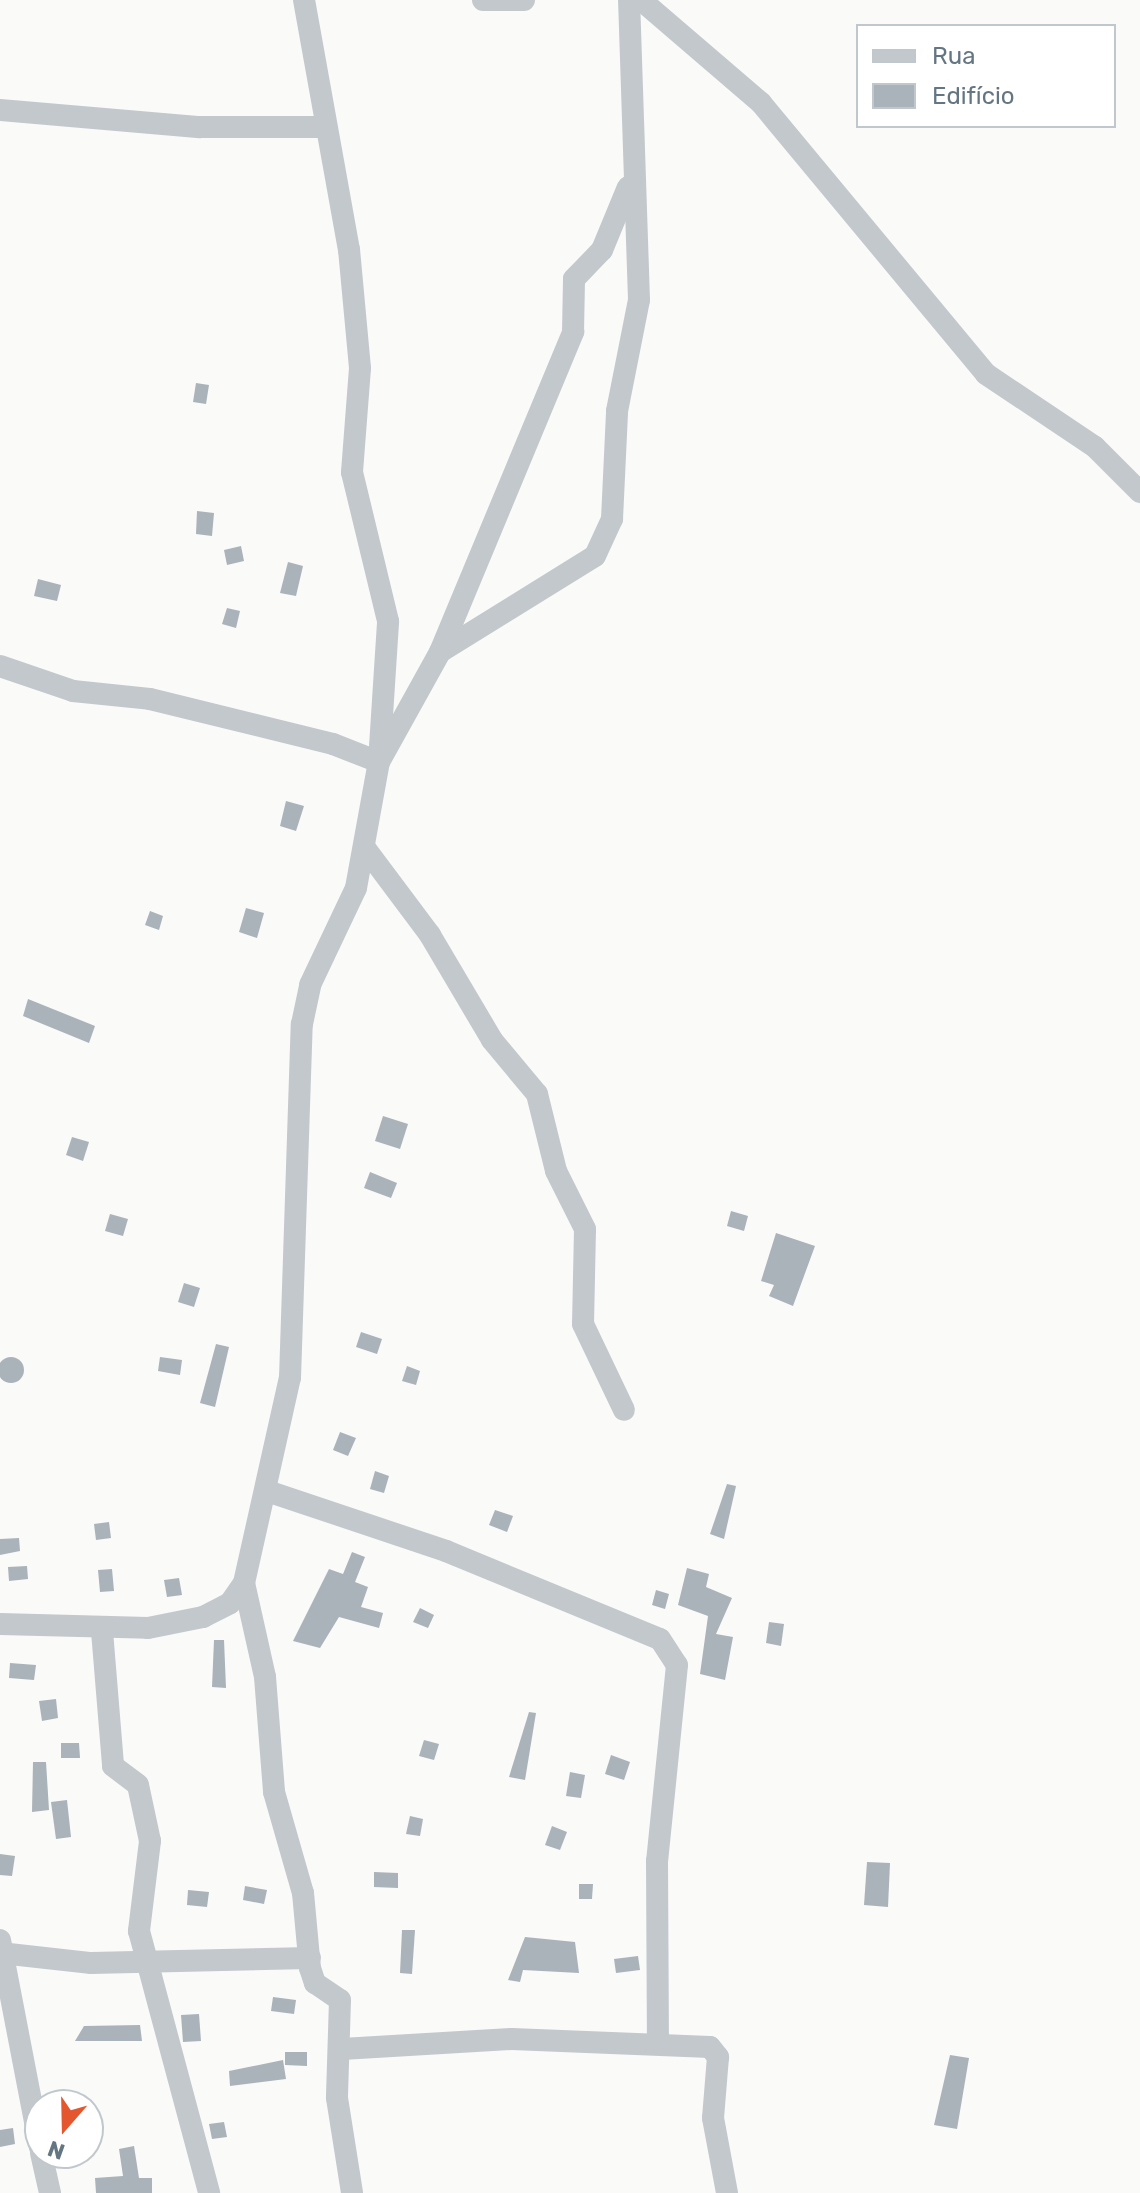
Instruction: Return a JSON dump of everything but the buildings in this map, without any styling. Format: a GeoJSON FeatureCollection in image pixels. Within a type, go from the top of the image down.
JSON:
{"type":"FeatureCollection","features":[{"type":"Feature","properties":{"kind":"street"},"geometry":{"type":"LineString","coordinates":[[0,1624],[102,1631],[203,1617],[230,1603],[244,1583],[267,1491],[291,1363],[302,1024],[365,848],[379,762],[388,621],[352,472],[349,433],[360,368],[340,179],[324,127],[304,0]]}},
{"type":"Feature","properties":{"kind":"street"},"geometry":{"type":"LineString","coordinates":[[483,0],[524,0]]}},
{"type":"Feature","properties":{"kind":"street"},"geometry":{"type":"LineString","coordinates":[[440,652],[562,579],[606,541],[617,411],[639,300],[632,174],[629,0]]}},
{"type":"Feature","properties":{"kind":"street"},"geometry":{"type":"LineString","coordinates":[[641,0],[761,103],[986,374],[1095,447],[1140,492]]}},
{"type":"Feature","properties":{"kind":"street"},"geometry":{"type":"LineString","coordinates":[[0,110],[247,130],[324,127]]}},
{"type":"Feature","properties":{"kind":"street"},"geometry":{"type":"LineString","coordinates":[[379,762],[440,652],[566,350],[574,279],[602,250],[632,174]]}},
{"type":"Feature","properties":{"kind":"street"},"geometry":{"type":"LineString","coordinates":[[0,666],[73,691],[150,699],[262,726],[379,762]]}},
{"type":"Feature","properties":{"kind":"street"},"geometry":{"type":"LineString","coordinates":[[365,848],[430,935],[492,1040],[537,1094],[556,1171],[585,1229],[583,1324],[624,1410]]}},
{"type":"Feature","properties":{"kind":"street"},"geometry":{"type":"LineString","coordinates":[[267,1491],[446,1551],[660,1639],[677,1665],[657,1861],[658,2040]]}},
{"type":"Feature","properties":{"kind":"street"},"geometry":{"type":"LineString","coordinates":[[244,1583],[265,1677],[274,1792],[303,1893],[315,1983],[340,2000],[342,2049],[337,2098],[352,2193]]}},
{"type":"Feature","properties":{"kind":"street"},"geometry":{"type":"LineString","coordinates":[[102,1631],[113,1766],[138,1785],[150,1841],[139,1931],[209,2193]]}},
{"type":"Feature","properties":{"kind":"street"},"geometry":{"type":"LineString","coordinates":[[29,2089],[1,1948],[148,1962],[310,1958]]}},
{"type":"Feature","properties":{"kind":"street"},"geometry":{"type":"LineString","coordinates":[[342,2049],[466,2040],[658,2040],[710,2047],[718,2057],[713,2118],[727,2193]]}},
{"type":"Feature","properties":{"kind":"street"},"geometry":{"type":"LineString","coordinates":[[45,2169],[50,2193]]}}]}
